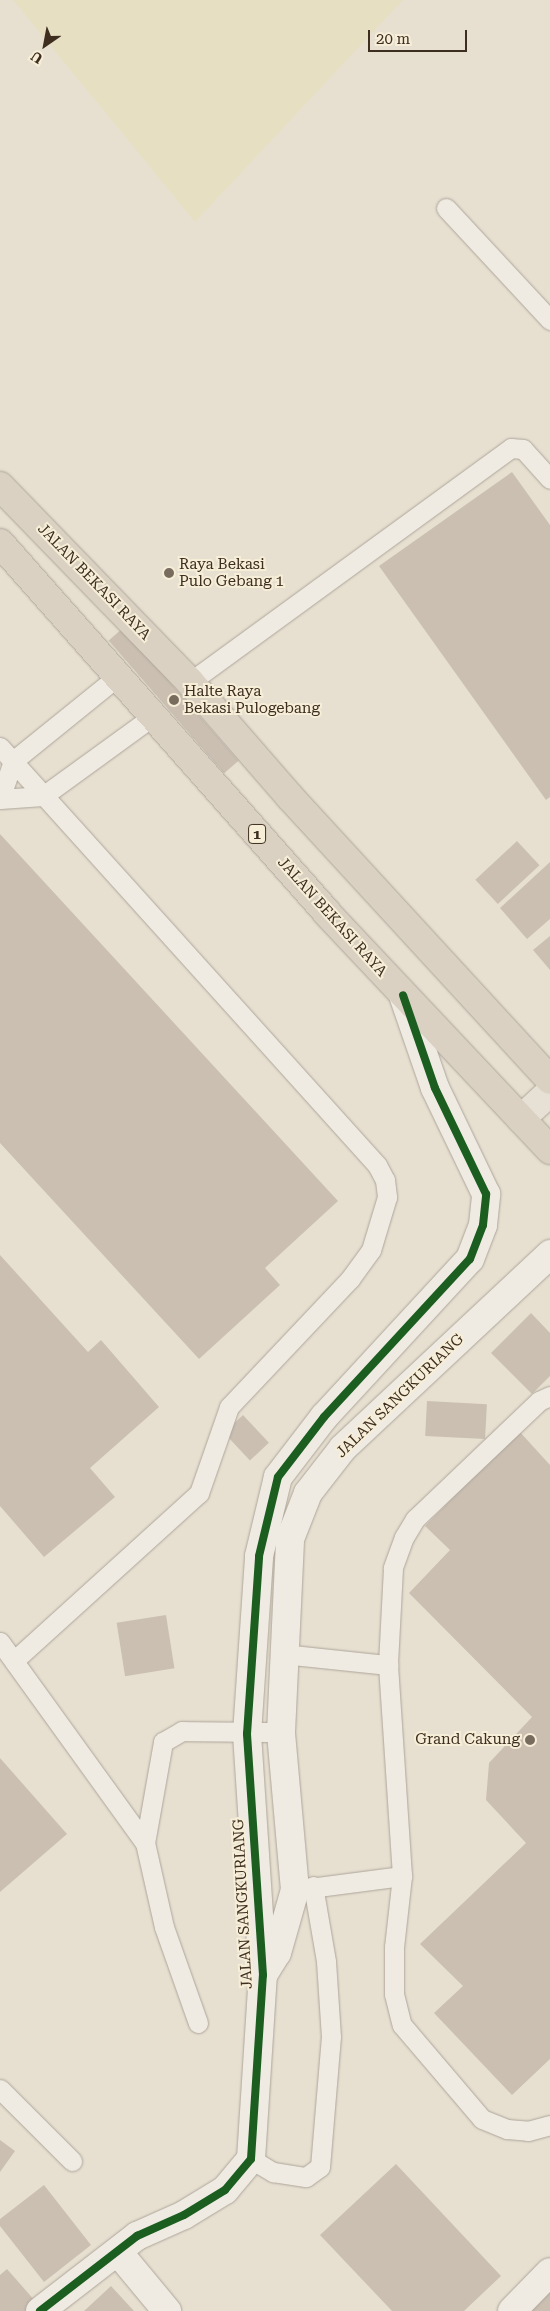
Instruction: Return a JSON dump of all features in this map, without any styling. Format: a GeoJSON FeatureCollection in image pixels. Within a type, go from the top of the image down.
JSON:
{"type":"FeatureCollection","features":[{"type":"Feature","properties":{"kind":"highway","name":"JALAN BEKASI RAYA"},"geometry":{"type":"LineString","coordinates":[[0,486],[190,682],[290,797],[550,1080]]}},
{"type":"Feature","properties":{"kind":"highway","name":"JALAN BEKASI RAYA"},"geometry":{"type":"LineString","coordinates":[[0,543],[403,995],[550,1150]]}},
{"type":"Feature","properties":{"kind":"main road"},"geometry":{"type":"LineString","coordinates":[[521,1119],[550,1092]]}},
{"type":"Feature","properties":{"kind":"street"},"geometry":{"type":"LineString","coordinates":[[308,1494],[278,1477],[324,1417],[470,1260],[483,1225],[486,1194],[428,1070],[403,995]]}},
{"type":"Feature","properties":{"kind":"street","name":"JALAN SANGKURIANG"},"geometry":{"type":"LineString","coordinates":[[263,1975],[277,1953],[304,1888],[281,1732],[283,1654],[290,1539],[308,1494],[343,1448],[550,1254]]}},
{"type":"Feature","properties":{"kind":"street","name":"JALAN SANGKURIANG"},"geometry":{"type":"LineString","coordinates":[[262,2166],[263,1975],[247,1734],[259,1556],[278,1477]]}},
{"type":"Feature","properties":{"kind":"street"},"geometry":{"type":"LineString","coordinates":[[40,2311],[137,2236],[184,2215],[262,2166]]}},
{"type":"Feature","properties":{"kind":"street"},"geometry":{"type":"LineString","coordinates":[[118,2252],[167,2311]]}},
{"type":"Feature","properties":{"kind":"street"},"geometry":{"type":"LineString","coordinates":[[512,2311],[550,2272]]}},
{"type":"Feature","properties":{"kind":"lane"},"geometry":{"type":"LineString","coordinates":[[446,208],[550,320]]}},
{"type":"Feature","properties":{"kind":"lane"},"geometry":{"type":"LineString","coordinates":[[190,682],[511,448],[522,449],[550,479]]}},
{"type":"Feature","properties":{"kind":"lane"},"geometry":{"type":"LineString","coordinates":[[118,676],[13,761],[0,799],[43,796],[153,716]]}},
{"type":"Feature","properties":{"kind":"lane"},"geometry":{"type":"LineString","coordinates":[[0,747],[377,1165],[385,1180],[387,1197],[371,1250],[350,1280],[229,1407],[199,1493],[15,1660]]}},
{"type":"Feature","properties":{"kind":"lane"},"geometry":{"type":"LineString","coordinates":[[550,1396],[539,1401],[415,1519],[404,1537],[394,1568],[388,1665],[402,1876],[394,1976],[402,2025],[482,2119],[506,2129],[528,2131],[550,2125]]}},
{"type":"Feature","properties":{"kind":"lane"},"geometry":{"type":"LineString","coordinates":[[0,1642],[15,1660],[145,1843],[164,1927],[198,2023]]}},
{"type":"Feature","properties":{"kind":"lane"},"geometry":{"type":"LineString","coordinates":[[283,1654],[388,1665]]}},
{"type":"Feature","properties":{"kind":"lane"},"geometry":{"type":"LineString","coordinates":[[145,1843],[163,1742],[182,1732],[247,1734],[281,1732]]}},
{"type":"Feature","properties":{"kind":"lane"},"geometry":{"type":"LineString","coordinates":[[262,2166],[306,2177],[320,2166],[331,2037],[326,1961],[304,1888],[402,1876]]}},
{"type":"Feature","properties":{"kind":"lane"},"geometry":{"type":"LineString","coordinates":[[0,2089],[72,2161]]}},
{"type":"Feature","properties":{"kind":"shaded area"},"geometry":{"type":"Polygon","coordinates":[[[13,0],[403,0],[195,222],[13,0]]]}},
{"type":"Feature","properties":{"kind":"building"},"geometry":{"type":"Polygon","coordinates":[[[512,472],[550,525],[550,797],[546,800],[379,566],[512,472]]]}},
{"type":"Feature","properties":{"kind":"building","name":"Halte Raya Bekasi Pulogebang"},"geometry":{"type":"Polygon","coordinates":[[[123,628],[238,761],[224,773],[109,640],[123,628]]]}},
{"type":"Feature","properties":{"kind":"building"},"geometry":{"type":"Polygon","coordinates":[[[0,834],[338,1201],[265,1268],[280,1285],[199,1359],[0,1143],[0,834]]]}},
{"type":"Feature","properties":{"kind":"building"},"geometry":{"type":"Polygon","coordinates":[[[517,841],[540,865],[498,904],[475,880],[517,841]]]}},
{"type":"Feature","properties":{"kind":"building"},"geometry":{"type":"Polygon","coordinates":[[[550,862],[550,919],[527,939],[500,908],[550,862]]]}},
{"type":"Feature","properties":{"kind":"building"},"geometry":{"type":"Polygon","coordinates":[[[550,936],[550,970],[533,950],[550,936]]]}},
{"type":"Feature","properties":{"kind":"building"},"geometry":{"type":"Polygon","coordinates":[[[0,1255],[88,1352],[101,1340],[159,1407],[90,1468],[115,1497],[44,1557],[0,1506],[0,1255]]]}},
{"type":"Feature","properties":{"kind":"building"},"geometry":{"type":"Polygon","coordinates":[[[531,1313],[550,1333],[550,1376],[532,1394],[491,1353],[531,1313]]]}},
{"type":"Feature","properties":{"kind":"building"},"geometry":{"type":"Polygon","coordinates":[[[427,1401],[487,1404],[485,1439],[425,1436],[427,1401]]]}},
{"type":"Feature","properties":{"kind":"building"},"geometry":{"type":"Polygon","coordinates":[[[243,1415],[269,1443],[250,1461],[224,1433],[243,1415]]]}},
{"type":"Feature","properties":{"kind":"building","name":"Grand Cakung"},"geometry":{"type":"Polygon","coordinates":[[[519,1431],[550,1465],[550,2059],[512,2095],[434,2013],[463,1986],[420,1944],[526,1843],[486,1800],[489,1763],[532,1717],[409,1593],[450,1550],[425,1526],[519,1431]]]}},
{"type":"Feature","properties":{"kind":"building"},"geometry":{"type":"Polygon","coordinates":[[[166,1615],[174,1668],[125,1676],[117,1623],[166,1615]]]}},
{"type":"Feature","properties":{"kind":"building"},"geometry":{"type":"Polygon","coordinates":[[[0,1758],[67,1834],[0,1892],[0,1758]]]}},
{"type":"Feature","properties":{"kind":"building"},"geometry":{"type":"Polygon","coordinates":[[[0,2140],[15,2151],[0,2172],[0,2140]]]}},
{"type":"Feature","properties":{"kind":"building"},"geometry":{"type":"Polygon","coordinates":[[[396,2164],[501,2276],[464,2311],[392,2311],[320,2235],[396,2164]]]}},
{"type":"Feature","properties":{"kind":"building"},"geometry":{"type":"Polygon","coordinates":[[[44,2185],[91,2245],[44,2282],[0,2226],[0,2219],[44,2185]]]}},
{"type":"Feature","properties":{"kind":"building"},"geometry":{"type":"Polygon","coordinates":[[[7,2269],[36,2302],[25,2311],[0,2311],[0,2275],[7,2269]]]}},
{"type":"Feature","properties":{"kind":"building"},"geometry":{"type":"Polygon","coordinates":[[[550,2283],[550,2311],[522,2311],[550,2283]]]}},
{"type":"Feature","properties":{"kind":"building"},"geometry":{"type":"Polygon","coordinates":[[[111,2286],[134,2311],[84,2311],[111,2286]]]}},
{"type":"Feature","properties":{"kind":"cycle path"},"geometry":{"type":"LineString","coordinates":[[40,2311],[137,2236],[184,2215],[225,2190],[251,2159],[263,1975],[247,1734],[259,1556],[278,1477],[324,1417],[470,1259],[483,1225],[486,1194],[435,1088],[403,995]]}},
{"type":"Feature","properties":{"kind":"place","name":"Raya Bekasi Pulo Gebang 1"},"geometry":{"type":"Point","coordinates":[169,573]}},
{"type":"Feature","properties":{"kind":"place","name":"Halte Raya Bekasi Pulogebang"},"geometry":{"type":"Point","coordinates":[174,700]}},
{"type":"Feature","properties":{"kind":"place","name":"Grand Cakung"},"geometry":{"type":"Point","coordinates":[530,1740]}}]}
